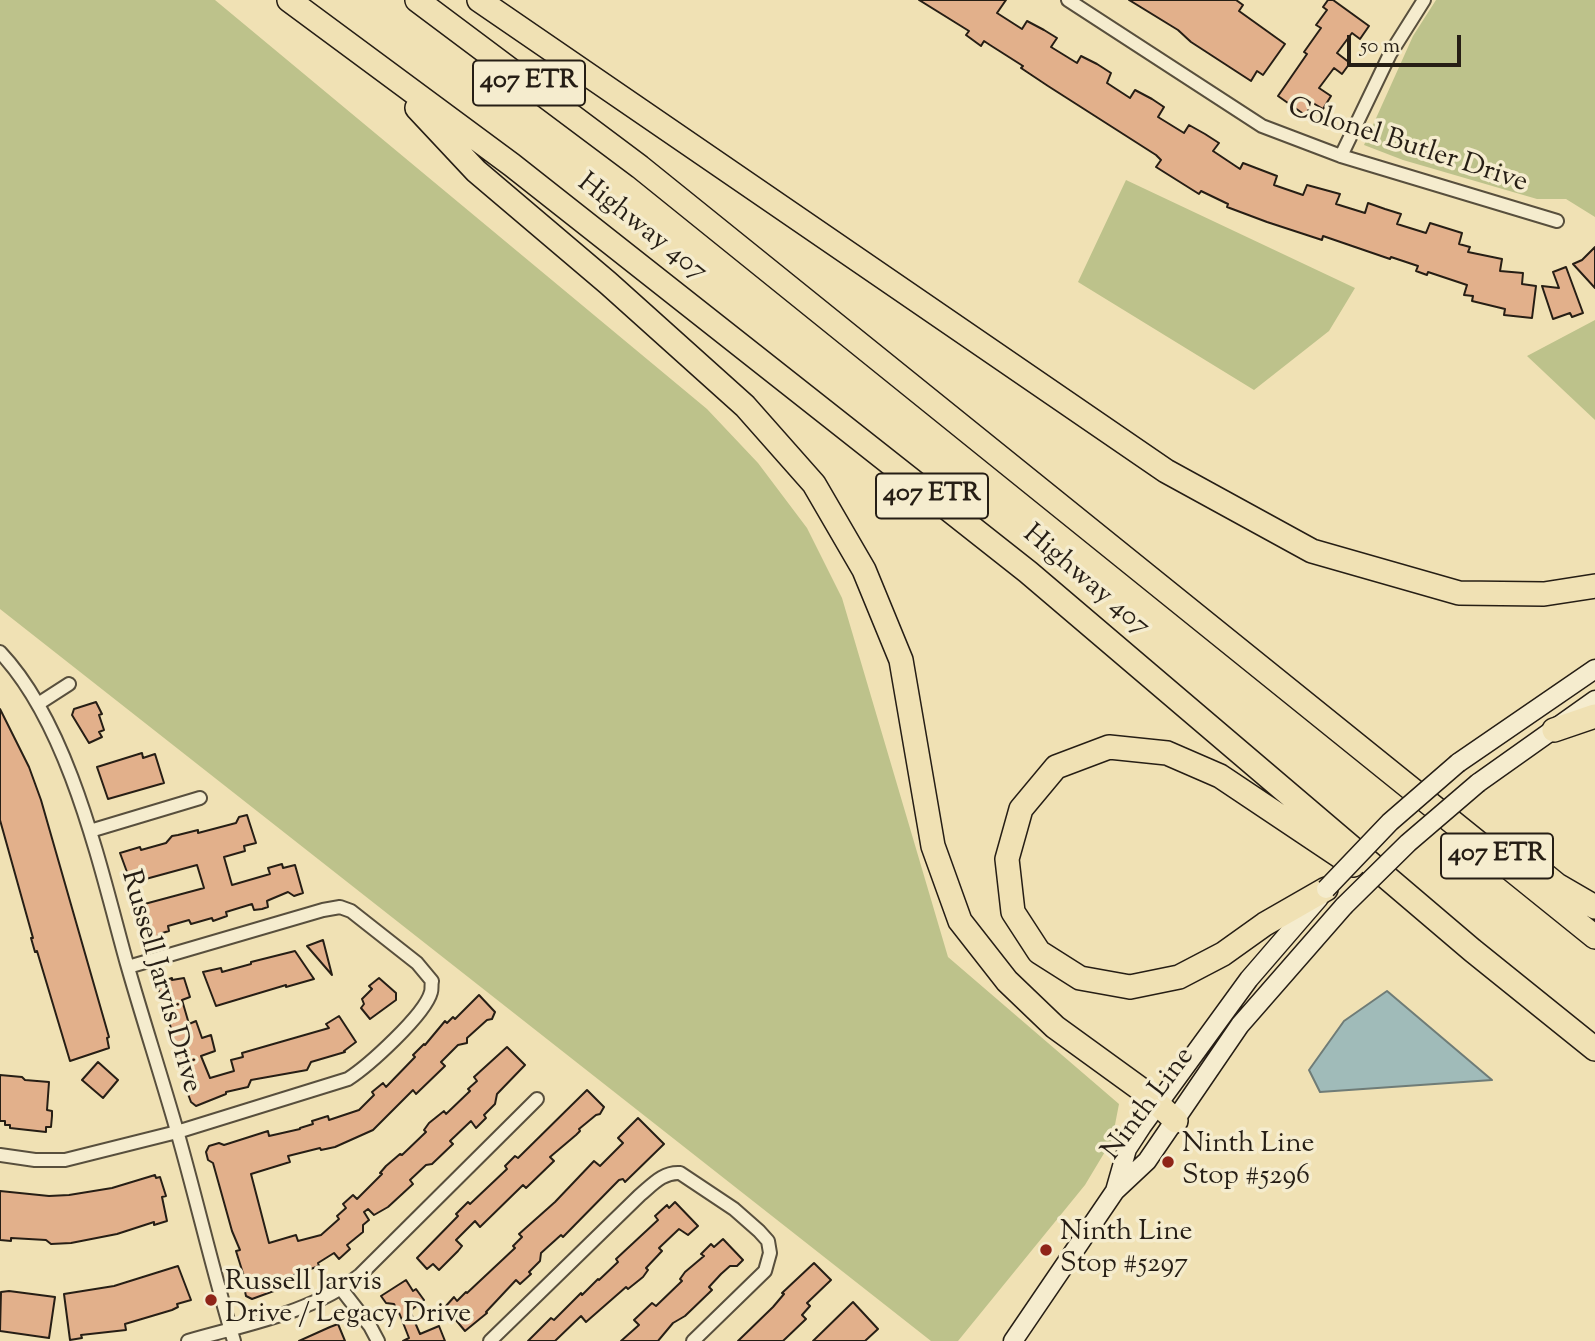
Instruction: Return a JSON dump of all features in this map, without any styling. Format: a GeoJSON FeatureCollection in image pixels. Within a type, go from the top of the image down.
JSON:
{"type":"FeatureCollection","features":[{"type":"Feature","properties":{"kind":"highway","name":"Highway 407"},"geometry":{"type":"LineString","coordinates":[[289,0],[512,165],[1028,572],[1472,950],[1595,1049]]}},
{"type":"Feature","properties":{"kind":"highway","name":"Highway 407"},"geometry":{"type":"LineString","coordinates":[[417,0],[640,167],[1595,936]]}},
{"type":"Feature","properties":{"kind":"highway"},"geometry":{"type":"LineString","coordinates":[[479,0],[1166,471],[1312,551],[1459,593],[1544,594],[1595,586]]}},
{"type":"Feature","properties":{"kind":"highway"},"geometry":{"type":"LineString","coordinates":[[374,62],[476,171],[608,283],[745,406],[814,484],[864,570],[901,660],[933,846],[960,921],[1007,981],[1055,1027],[1146,1093],[1176,1121]]}},
{"type":"Feature","properties":{"kind":"highway"},"geometry":{"type":"LineString","coordinates":[[1554,730],[1595,716]]}},
{"type":"Feature","properties":{"kind":"highway"},"geometry":{"type":"LineString","coordinates":[[1326,889],[1265,924],[1223,954],[1178,977],[1129,987],[1080,978],[1040,952],[1013,912],[1007,859],[1021,809],[1056,767],[1109,747],[1167,753],[1220,776],[1415,906],[1472,950]]}},
{"type":"Feature","properties":{"kind":"highway"},"geometry":{"type":"LineString","coordinates":[[1398,777],[1501,840],[1557,885],[1595,906]]}},
{"type":"Feature","properties":{"kind":"main road","name":"Ninth Line"},"geometry":{"type":"LineString","coordinates":[[1115,1192],[1127,1149],[1250,979],[1326,889],[1390,822],[1458,763],[1595,669]]}},
{"type":"Feature","properties":{"kind":"main road","name":"Ninth Line"},"geometry":{"type":"LineString","coordinates":[[1115,1192],[1147,1161],[1240,1025],[1344,906],[1408,843],[1479,783],[1595,700]]}},
{"type":"Feature","properties":{"kind":"main road"},"geometry":{"type":"LineString","coordinates":[[1013,1341],[1115,1192]]}},
{"type":"Feature","properties":{"kind":"street","name":"Colonel Butler Drive"},"geometry":{"type":"LineString","coordinates":[[1068,0],[1262,126],[1341,156],[1557,221]]}},
{"type":"Feature","properties":{"kind":"street"},"geometry":{"type":"LineString","coordinates":[[1341,156],[1390,54],[1424,0]]}},
{"type":"Feature","properties":{"kind":"street","name":"Russell Jarvis Drive"},"geometry":{"type":"LineString","coordinates":[[0,652],[14,667],[38,704],[60,750],[90,831],[177,1132],[232,1335]]}},
{"type":"Feature","properties":{"kind":"street"},"geometry":{"type":"LineString","coordinates":[[38,704],[69,684]]}},
{"type":"Feature","properties":{"kind":"street"},"geometry":{"type":"LineString","coordinates":[[90,831],[200,799]]}},
{"type":"Feature","properties":{"kind":"street"},"geometry":{"type":"LineString","coordinates":[[0,1155],[35,1160],[65,1160],[177,1132],[348,1079],[411,1022],[431,993],[432,981],[417,963],[351,911],[340,907],[128,967]]}},
{"type":"Feature","properties":{"kind":"street"},"geometry":{"type":"LineString","coordinates":[[188,1341],[232,1335],[315,1304],[342,1290],[537,1099]]}},
{"type":"Feature","properties":{"kind":"street"},"geometry":{"type":"LineString","coordinates":[[490,1341],[640,1195],[672,1172],[689,1178],[734,1209],[768,1241],[770,1253],[765,1270],[693,1341]]}},
{"type":"Feature","properties":{"kind":"street"},"geometry":{"type":"LineString","coordinates":[[342,1290],[370,1326],[378,1341]]}},
{"type":"Feature","properties":{"kind":"green space"},"geometry":{"type":"Polygon","coordinates":[[[0,0],[215,0],[707,409],[758,463],[807,528],[842,598],[948,957],[1119,1104],[1112,1140],[1085,1185],[958,1341],[931,1341],[0,609],[0,0]]]}},
{"type":"Feature","properties":{"kind":"green space"},"geometry":{"type":"Polygon","coordinates":[[[1436,0],[1595,0],[1595,217],[1566,199],[1537,199],[1403,160],[1364,145],[1413,36],[1436,0]]]}},
{"type":"Feature","properties":{"kind":"green space"},"geometry":{"type":"Polygon","coordinates":[[[1126,180],[1355,288],[1329,331],[1254,390],[1078,282],[1126,180]]]}},
{"type":"Feature","properties":{"kind":"green space"},"geometry":{"type":"Polygon","coordinates":[[[1595,320],[1595,420],[1527,356],[1595,320]]]}},
{"type":"Feature","properties":{"kind":"water"},"geometry":{"type":"Polygon","coordinates":[[[1387,991],[1492,1080],[1320,1092],[1309,1070],[1344,1021],[1387,991]]]}},
{"type":"Feature","properties":{"kind":"building"},"geometry":{"type":"Polygon","coordinates":[[[919,0],[1006,0],[997,13],[1022,29],[1027,21],[1057,38],[1051,47],[1077,63],[1081,56],[1111,73],[1107,83],[1130,98],[1135,90],[1152,99],[1164,107],[1158,117],[1184,133],[1189,125],[1205,134],[1219,143],[1213,151],[1240,169],[1243,163],[1277,176],[1274,185],[1303,195],[1307,185],[1340,194],[1336,204],[1365,213],[1368,203],[1401,214],[1397,224],[1426,233],[1430,223],[1462,233],[1459,244],[1470,247],[1468,252],[1502,259],[1500,271],[1523,273],[1522,284],[1536,286],[1532,318],[1504,315],[1505,309],[1472,301],[1473,296],[1464,295],[1467,285],[1428,272],[1427,275],[1416,271],[1418,266],[1323,236],[1322,240],[1267,222],[1227,207],[1228,204],[1201,191],[1199,194],[1156,167],[1161,160],[1156,155],[1048,86],[984,41],[981,46],[966,35],[969,31],[919,0]]]}},
{"type":"Feature","properties":{"kind":"building"},"geometry":{"type":"Polygon","coordinates":[[[1129,0],[1236,0],[1243,5],[1239,11],[1285,44],[1263,75],[1257,71],[1251,81],[1191,42],[1178,30],[1129,0]]]}},
{"type":"Feature","properties":{"kind":"building"},"geometry":{"type":"Polygon","coordinates":[[[1328,0],[1333,0],[1369,26],[1360,39],[1352,33],[1337,53],[1350,63],[1342,74],[1334,68],[1319,88],[1331,96],[1323,109],[1313,103],[1305,115],[1278,96],[1321,28],[1316,25],[1327,10],[1323,7],[1328,0]]]}},
{"type":"Feature","properties":{"kind":"building"},"geometry":{"type":"Polygon","coordinates":[[[1595,247],[1595,288],[1573,264],[1582,260],[1595,247]]]}},
{"type":"Feature","properties":{"kind":"building"},"geometry":{"type":"Polygon","coordinates":[[[1566,267],[1583,313],[1572,317],[1570,313],[1553,319],[1542,286],[1559,288],[1553,272],[1566,267]]]}},
{"type":"Feature","properties":{"kind":"building"},"geometry":{"type":"Polygon","coordinates":[[[96,702],[102,714],[99,715],[104,730],[99,732],[102,737],[89,743],[72,715],[74,709],[96,702]]]}},
{"type":"Feature","properties":{"kind":"building"},"geometry":{"type":"Polygon","coordinates":[[[0,709],[29,767],[41,800],[109,1037],[109,1048],[70,1061],[37,951],[35,952],[0,820],[0,709]]]}},
{"type":"Feature","properties":{"kind":"building"},"geometry":{"type":"Polygon","coordinates":[[[142,753],[143,758],[155,754],[164,783],[108,799],[97,767],[142,753]]]}},
{"type":"Feature","properties":{"kind":"building"},"geometry":{"type":"Polygon","coordinates":[[[247,815],[256,843],[244,846],[245,851],[224,857],[232,885],[270,874],[268,868],[282,864],[283,868],[295,865],[303,893],[294,896],[288,892],[267,901],[268,907],[262,909],[254,910],[252,904],[226,912],[227,916],[213,921],[212,918],[191,924],[189,920],[168,926],[169,931],[159,934],[157,938],[148,941],[143,938],[137,906],[204,888],[197,865],[131,883],[120,853],[166,843],[172,836],[198,830],[198,833],[236,823],[239,817],[247,815]]]}},
{"type":"Feature","properties":{"kind":"building"},"geometry":{"type":"Polygon","coordinates":[[[323,940],[332,975],[307,946],[323,940]]]}},
{"type":"Feature","properties":{"kind":"building"},"geometry":{"type":"Polygon","coordinates":[[[295,951],[314,979],[216,1006],[203,972],[221,968],[222,972],[295,951]]]}},
{"type":"Feature","properties":{"kind":"building"},"geometry":{"type":"Polygon","coordinates":[[[184,978],[190,997],[182,1000],[189,1024],[196,1021],[202,1038],[211,1035],[215,1051],[201,1056],[210,1078],[234,1071],[231,1060],[243,1057],[242,1053],[329,1028],[326,1024],[339,1016],[356,1042],[345,1052],[311,1062],[307,1070],[251,1080],[248,1087],[226,1092],[196,1106],[188,1094],[191,1090],[185,1067],[181,1068],[169,1021],[172,1020],[165,998],[161,996],[158,987],[161,982],[184,978]]]}},
{"type":"Feature","properties":{"kind":"building"},"geometry":{"type":"Polygon","coordinates":[[[379,978],[396,993],[396,1000],[370,1019],[361,1008],[364,1004],[362,999],[372,989],[369,986],[379,978]]]}},
{"type":"Feature","properties":{"kind":"building"},"geometry":{"type":"Polygon","coordinates":[[[479,995],[495,1012],[492,1019],[487,1020],[467,1038],[467,1043],[458,1045],[441,1062],[445,1066],[416,1094],[413,1090],[373,1130],[335,1147],[288,1156],[290,1162],[251,1174],[269,1243],[296,1235],[298,1241],[321,1235],[339,1219],[337,1216],[346,1208],[343,1204],[353,1195],[357,1199],[382,1174],[380,1173],[386,1166],[426,1132],[424,1130],[429,1123],[444,1111],[446,1114],[470,1091],[468,1089],[477,1081],[474,1077],[507,1047],[525,1065],[497,1094],[495,1104],[484,1115],[486,1118],[476,1128],[471,1121],[450,1141],[453,1144],[410,1180],[413,1184],[388,1207],[374,1215],[368,1209],[364,1212],[369,1220],[363,1225],[363,1232],[347,1245],[350,1249],[339,1259],[334,1253],[318,1263],[319,1266],[280,1280],[282,1288],[252,1299],[246,1296],[246,1283],[236,1251],[240,1250],[213,1163],[208,1160],[206,1152],[209,1146],[219,1143],[224,1145],[268,1131],[269,1136],[300,1129],[313,1124],[312,1121],[328,1116],[329,1120],[359,1110],[374,1095],[372,1092],[383,1083],[386,1087],[415,1057],[413,1055],[445,1021],[447,1023],[453,1017],[455,1019],[479,995]]]}},
{"type":"Feature","properties":{"kind":"building"},"geometry":{"type":"Polygon","coordinates":[[[98,1062],[118,1080],[103,1098],[82,1080],[98,1062]]]}},
{"type":"Feature","properties":{"kind":"building"},"geometry":{"type":"Polygon","coordinates":[[[0,1075],[49,1082],[47,1110],[52,1111],[52,1116],[51,1127],[46,1127],[46,1132],[10,1128],[10,1125],[5,1125],[5,1121],[0,1121],[0,1075]]]}},
{"type":"Feature","properties":{"kind":"building"},"geometry":{"type":"Polygon","coordinates":[[[587,1090],[604,1107],[600,1114],[579,1129],[576,1135],[550,1157],[554,1161],[526,1188],[523,1185],[480,1227],[475,1221],[456,1240],[462,1246],[439,1270],[433,1264],[427,1269],[417,1258],[458,1216],[456,1214],[507,1169],[505,1166],[515,1156],[518,1158],[587,1090]]]}},
{"type":"Feature","properties":{"kind":"building"},"geometry":{"type":"Polygon","coordinates":[[[638,1118],[664,1144],[625,1182],[623,1179],[619,1180],[563,1237],[561,1235],[541,1253],[540,1261],[529,1272],[531,1274],[520,1284],[516,1280],[487,1313],[465,1331],[445,1307],[454,1297],[457,1301],[467,1293],[515,1248],[513,1246],[522,1237],[519,1234],[555,1202],[594,1161],[600,1166],[623,1143],[618,1138],[638,1118]]]}},
{"type":"Feature","properties":{"kind":"building"},"geometry":{"type":"Polygon","coordinates":[[[155,1175],[156,1178],[160,1177],[166,1196],[162,1197],[167,1221],[71,1243],[51,1244],[46,1240],[11,1238],[11,1241],[0,1240],[0,1191],[49,1196],[69,1195],[112,1188],[155,1175]]]}},
{"type":"Feature","properties":{"kind":"building"},"geometry":{"type":"Polygon","coordinates":[[[675,1202],[698,1226],[688,1235],[679,1229],[659,1248],[662,1251],[646,1268],[648,1270],[643,1277],[628,1289],[626,1287],[586,1322],[581,1316],[555,1341],[528,1341],[551,1318],[554,1320],[581,1293],[582,1295],[599,1280],[618,1262],[616,1259],[658,1220],[655,1216],[667,1205],[669,1208],[675,1202]]]}},
{"type":"Feature","properties":{"kind":"building"},"geometry":{"type":"Polygon","coordinates":[[[723,1239],[743,1260],[737,1266],[730,1266],[721,1274],[709,1287],[712,1290],[685,1316],[673,1323],[658,1341],[621,1341],[639,1325],[634,1320],[652,1303],[656,1306],[682,1281],[680,1279],[685,1272],[704,1256],[701,1254],[711,1244],[714,1247],[723,1239]]]}},
{"type":"Feature","properties":{"kind":"building"},"geometry":{"type":"Polygon","coordinates":[[[814,1263],[831,1280],[807,1303],[810,1306],[802,1315],[806,1319],[783,1341],[738,1341],[773,1307],[784,1294],[782,1293],[814,1263]]]}},
{"type":"Feature","properties":{"kind":"building"},"geometry":{"type":"Polygon","coordinates":[[[178,1266],[191,1300],[177,1304],[178,1307],[172,1310],[125,1324],[126,1330],[81,1335],[82,1338],[70,1340],[64,1294],[114,1286],[178,1266]]]}},
{"type":"Feature","properties":{"kind":"building"},"geometry":{"type":"Polygon","coordinates":[[[406,1280],[413,1291],[416,1289],[424,1300],[410,1311],[420,1334],[439,1326],[445,1341],[403,1341],[409,1338],[400,1315],[394,1304],[386,1303],[381,1296],[406,1280]]]}},
{"type":"Feature","properties":{"kind":"building"},"geometry":{"type":"Polygon","coordinates":[[[1,1292],[55,1297],[49,1338],[0,1331],[1,1292]]]}},
{"type":"Feature","properties":{"kind":"building"},"geometry":{"type":"Polygon","coordinates":[[[853,1302],[878,1329],[865,1341],[813,1341],[853,1302]]]}},
{"type":"Feature","properties":{"kind":"building"},"geometry":{"type":"Polygon","coordinates":[[[338,1324],[345,1341],[299,1341],[330,1327],[338,1324]]]}},
{"type":"Feature","properties":{"kind":"place","name":"Ninth Line Stop #5296"},"geometry":{"type":"Point","coordinates":[1168,1162]}},
{"type":"Feature","properties":{"kind":"place","name":"Ninth Line Stop #5297"},"geometry":{"type":"Point","coordinates":[1046,1250]}},
{"type":"Feature","properties":{"kind":"place","name":"Russell Jarvis Drive / Legacy Drive"},"geometry":{"type":"Point","coordinates":[211,1300]}}]}
